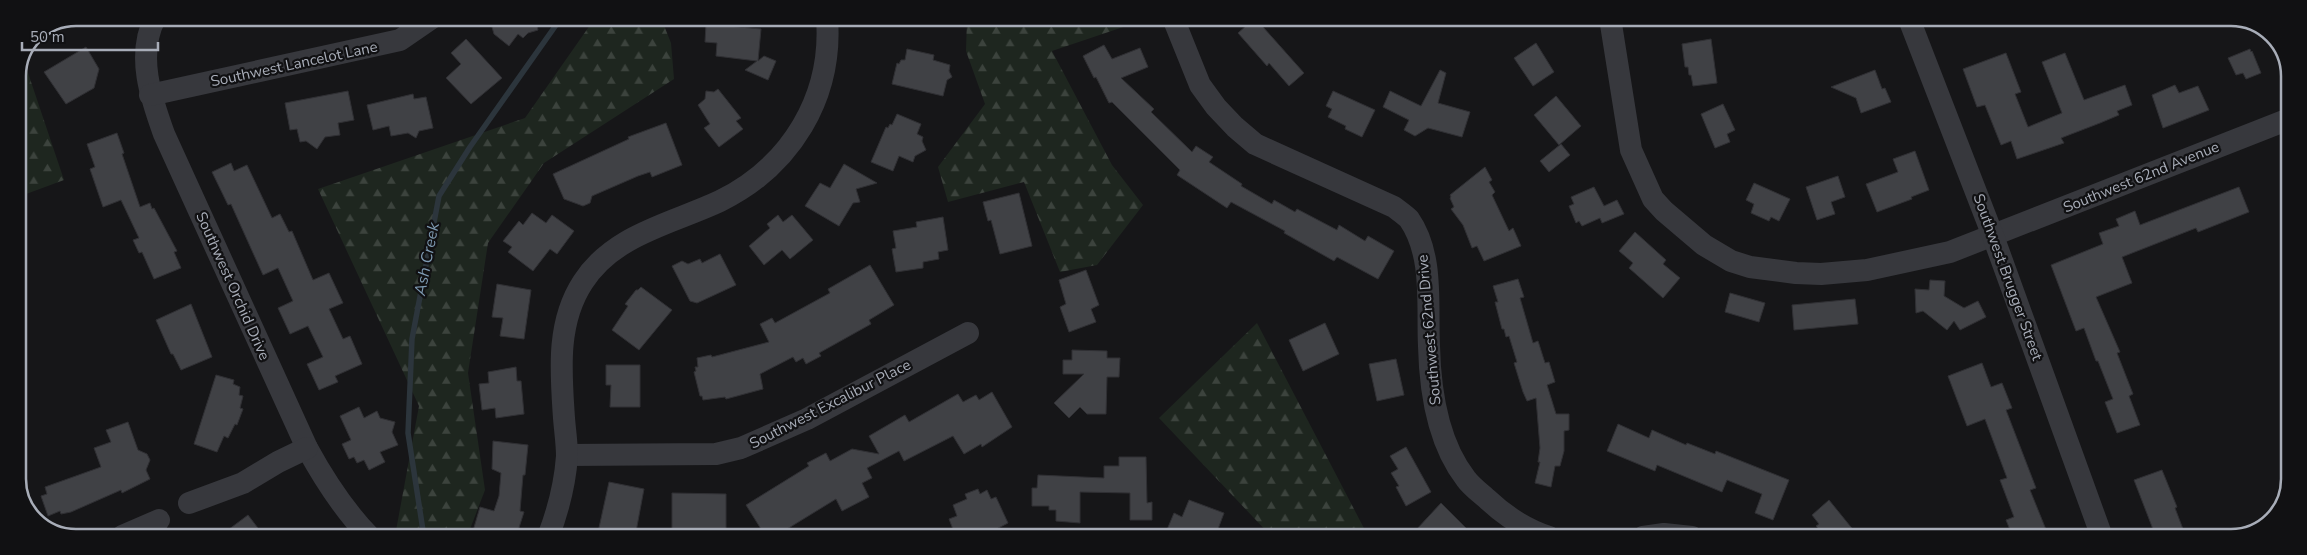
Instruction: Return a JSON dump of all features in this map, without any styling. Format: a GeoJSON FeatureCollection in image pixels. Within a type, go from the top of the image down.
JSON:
{"type":"FeatureCollection","features":[{"type":"Feature","properties":{"kind":"street","name":"Southwest Orchid Drive"},"geometry":{"type":"LineString","coordinates":[[152,26],[146,46],[150,95],[164,134],[307,448],[331,490],[362,529]]}},
{"type":"Feature","properties":{"kind":"street","name":"Southwest Lancelot Lane"},"geometry":{"type":"LineString","coordinates":[[150,95],[400,40],[420,26]]}},
{"type":"Feature","properties":{"kind":"street"},"geometry":{"type":"LineString","coordinates":[[550,529],[560,498],[567,455],[561,346],[569,312],[582,282],[608,254],[638,234],[720,201],[754,181],[777,160],[796,137],[812,111],[821,86],[829,38],[828,26]]}},
{"type":"Feature","properties":{"kind":"street","name":"Southwest 62nd Drive"},"geometry":{"type":"LineString","coordinates":[[1176,26],[1200,85],[1216,107],[1255,144],[1394,207],[1408,218],[1422,250],[1427,274],[1429,348],[1436,410],[1451,456],[1467,480],[1507,517],[1528,529]]}},
{"type":"Feature","properties":{"kind":"street"},"geometry":{"type":"LineString","coordinates":[[1611,26],[1632,150],[1653,199],[1664,211],[1704,245],[1731,262],[1750,267],[1796,273],[1821,274],[1867,270],[1950,252],[1993,236]]}},
{"type":"Feature","properties":{"kind":"street","name":"Southwest Brugger Street"},"geometry":{"type":"LineString","coordinates":[[1912,26],[1993,236],[2099,529]]}},
{"type":"Feature","properties":{"kind":"street","name":"Southwest 62nd Avenue"},"geometry":{"type":"LineString","coordinates":[[1993,236],[2281,122]]}},
{"type":"Feature","properties":{"kind":"street","name":"Southwest Excalibur Place"},"geometry":{"type":"LineString","coordinates":[[567,455],[708,454],[741,448],[807,419],[968,333]]}},
{"type":"Feature","properties":{"kind":"street"},"geometry":{"type":"LineString","coordinates":[[189,502],[244,483],[278,462],[307,448]]}},
{"type":"Feature","properties":{"kind":"street"},"geometry":{"type":"LineString","coordinates":[[138,529],[159,520]]}},
{"type":"Feature","properties":{"kind":"green space"},"geometry":{"type":"Polygon","coordinates":[[[589,26],[664,26],[671,43],[674,79],[544,163],[488,243],[468,373],[485,490],[470,529],[396,529],[419,406],[318,189],[525,118],[589,26]]]}},
{"type":"Feature","properties":{"kind":"green space"},"geometry":{"type":"Polygon","coordinates":[[[967,26],[1126,26],[1052,51],[1112,165],[1143,205],[1097,265],[1060,272],[1024,182],[948,202],[938,167],[985,104],[966,51],[967,26]]]}},
{"type":"Feature","properties":{"kind":"green space"},"geometry":{"type":"Polygon","coordinates":[[[27,69],[64,180],[26,194],[27,69]]]}},
{"type":"Feature","properties":{"kind":"green space"},"geometry":{"type":"Polygon","coordinates":[[[1257,323],[1364,529],[1264,529],[1159,418],[1257,323]]]}},
{"type":"Feature","properties":{"kind":"building"},"geometry":{"type":"Polygon","coordinates":[[[537,26],[538,30],[528,33],[523,38],[518,34],[509,46],[494,34],[492,27],[537,26]]]}},
{"type":"Feature","properties":{"kind":"building"},"geometry":{"type":"Polygon","coordinates":[[[706,26],[761,29],[758,61],[764,56],[776,61],[768,80],[745,70],[757,61],[716,56],[717,43],[705,42],[706,26]]]}},
{"type":"Feature","properties":{"kind":"building"},"geometry":{"type":"Polygon","coordinates":[[[1246,26],[1262,26],[1304,73],[1289,86],[1269,63],[1267,66],[1238,33],[1246,26]]]}},
{"type":"Feature","properties":{"kind":"building"},"geometry":{"type":"Polygon","coordinates":[[[466,39],[502,78],[471,104],[446,78],[461,64],[451,53],[466,39]]]}},
{"type":"Feature","properties":{"kind":"building"},"geometry":{"type":"Polygon","coordinates":[[[1711,39],[1717,83],[1693,86],[1688,67],[1685,67],[1682,44],[1711,39]]]}},
{"type":"Feature","properties":{"kind":"building"},"geometry":{"type":"Polygon","coordinates":[[[1536,43],[1554,72],[1533,86],[1514,58],[1536,43]]]}},
{"type":"Feature","properties":{"kind":"building"},"geometry":{"type":"Polygon","coordinates":[[[1104,45],[1112,59],[1140,48],[1148,67],[1121,78],[1154,109],[1151,112],[1192,152],[1196,146],[1213,157],[1209,162],[1242,184],[1241,186],[1272,204],[1274,200],[1295,212],[1297,209],[1337,230],[1339,225],[1365,241],[1368,236],[1394,251],[1378,279],[1337,257],[1334,261],[1284,233],[1285,231],[1231,202],[1227,208],[1177,175],[1180,170],[1112,102],[1109,103],[1096,77],[1094,78],[1083,56],[1104,45]]]}},
{"type":"Feature","properties":{"kind":"building"},"geometry":{"type":"Polygon","coordinates":[[[86,47],[99,69],[94,88],[66,104],[44,72],[86,47]]]}},
{"type":"Feature","properties":{"kind":"building"},"geometry":{"type":"Polygon","coordinates":[[[907,49],[934,55],[933,60],[950,65],[949,71],[952,77],[947,80],[943,96],[892,84],[897,63],[899,64],[901,60],[905,60],[907,49]]]}},
{"type":"Feature","properties":{"kind":"building"},"geometry":{"type":"Polygon","coordinates":[[[2250,49],[2261,73],[2246,79],[2243,73],[2236,75],[2228,58],[2250,49]]]}},
{"type":"Feature","properties":{"kind":"building"},"geometry":{"type":"Polygon","coordinates":[[[2006,53],[2021,92],[2015,94],[2028,127],[2062,113],[2042,62],[2065,53],[2084,100],[2125,85],[2132,105],[2117,111],[2119,115],[2061,138],[2064,143],[2017,159],[2011,141],[2001,145],[1985,105],[1977,107],[1963,69],[2006,53]]]}},
{"type":"Feature","properties":{"kind":"building"},"geometry":{"type":"Polygon","coordinates":[[[1440,70],[1446,73],[1438,103],[1470,112],[1462,137],[1428,128],[1415,136],[1404,130],[1409,120],[1383,107],[1390,91],[1421,106],[1440,70]]]}},
{"type":"Feature","properties":{"kind":"building"},"geometry":{"type":"Polygon","coordinates":[[[1875,70],[1882,89],[1885,88],[1891,102],[1861,113],[1856,98],[1831,87],[1875,70]]]}},
{"type":"Feature","properties":{"kind":"building"},"geometry":{"type":"Polygon","coordinates":[[[2175,85],[2179,93],[2198,86],[2209,110],[2163,128],[2152,95],[2175,85]]]}},
{"type":"Feature","properties":{"kind":"building"},"geometry":{"type":"Polygon","coordinates":[[[718,89],[741,118],[736,121],[743,129],[719,147],[704,128],[710,124],[698,105],[705,99],[706,91],[714,92],[718,89]]]}},
{"type":"Feature","properties":{"kind":"building"},"geometry":{"type":"Polygon","coordinates":[[[348,91],[354,120],[338,123],[340,135],[325,137],[317,149],[306,141],[300,142],[297,129],[290,130],[285,103],[348,91]]]}},
{"type":"Feature","properties":{"kind":"building"},"geometry":{"type":"Polygon","coordinates":[[[1333,91],[1375,110],[1362,137],[1345,129],[1346,126],[1328,117],[1332,109],[1326,106],[1333,91]]]}},
{"type":"Feature","properties":{"kind":"building"},"geometry":{"type":"Polygon","coordinates":[[[413,94],[414,99],[426,97],[433,128],[419,131],[416,138],[408,133],[391,136],[389,126],[373,130],[367,105],[413,94]]]}},
{"type":"Feature","properties":{"kind":"building"},"geometry":{"type":"Polygon","coordinates":[[[1556,96],[1581,126],[1559,145],[1534,115],[1556,96]]]}},
{"type":"Feature","properties":{"kind":"building"},"geometry":{"type":"Polygon","coordinates":[[[1723,104],[1735,130],[1727,134],[1730,142],[1715,148],[1701,114],[1723,104]]]}},
{"type":"Feature","properties":{"kind":"building"},"geometry":{"type":"Polygon","coordinates":[[[897,114],[921,124],[917,134],[923,137],[922,141],[926,150],[915,156],[913,162],[899,156],[893,171],[871,162],[886,127],[888,128],[890,124],[892,125],[897,114]]]}},
{"type":"Feature","properties":{"kind":"building"},"geometry":{"type":"Polygon","coordinates":[[[666,123],[682,165],[652,177],[650,172],[638,176],[592,196],[590,203],[583,206],[564,199],[553,174],[629,139],[628,137],[666,123]]]}},
{"type":"Feature","properties":{"kind":"building"},"geometry":{"type":"Polygon","coordinates":[[[117,133],[140,207],[150,203],[177,251],[174,252],[181,268],[154,279],[142,252],[139,253],[133,240],[139,238],[121,200],[103,207],[90,169],[95,167],[87,144],[117,133]]]}},
{"type":"Feature","properties":{"kind":"building"},"geometry":{"type":"Polygon","coordinates":[[[1561,144],[1570,155],[1549,172],[1540,161],[1561,144]]]}},
{"type":"Feature","properties":{"kind":"building"},"geometry":{"type":"Polygon","coordinates":[[[1915,151],[1929,190],[1911,197],[1912,199],[1877,212],[1866,184],[1898,172],[1893,159],[1915,151]]]}},
{"type":"Feature","properties":{"kind":"building"},"geometry":{"type":"Polygon","coordinates":[[[231,163],[234,171],[247,165],[272,218],[280,214],[289,232],[292,231],[313,280],[329,273],[343,303],[329,309],[343,339],[350,336],[362,364],[335,376],[338,382],[319,390],[307,364],[323,357],[308,326],[290,334],[278,308],[293,301],[278,268],[263,275],[231,204],[228,205],[212,172],[231,163]]]}},
{"type":"Feature","properties":{"kind":"building"},"geometry":{"type":"Polygon","coordinates":[[[844,164],[877,183],[856,189],[860,202],[853,203],[839,226],[805,206],[820,183],[830,188],[844,164]]]}},
{"type":"Feature","properties":{"kind":"building"},"geometry":{"type":"Polygon","coordinates":[[[1485,167],[1492,180],[1489,182],[1495,192],[1492,195],[1509,231],[1513,228],[1521,246],[1484,261],[1477,246],[1472,248],[1463,225],[1451,209],[1454,207],[1450,195],[1485,167]]]}},
{"type":"Feature","properties":{"kind":"building"},"geometry":{"type":"Polygon","coordinates":[[[1838,176],[1845,197],[1831,202],[1835,214],[1817,220],[1806,187],[1838,176]]]}},
{"type":"Feature","properties":{"kind":"building"},"geometry":{"type":"Polygon","coordinates":[[[1754,183],[1790,199],[1779,221],[1771,217],[1769,221],[1751,213],[1754,204],[1746,200],[1754,183]]]}},
{"type":"Feature","properties":{"kind":"building"},"geometry":{"type":"Polygon","coordinates":[[[1594,187],[1604,206],[1617,200],[1624,214],[1602,223],[1600,218],[1582,226],[1579,221],[1576,223],[1569,206],[1574,204],[1571,197],[1594,187]]]}},
{"type":"Feature","properties":{"kind":"building"},"geometry":{"type":"Polygon","coordinates":[[[2239,187],[2249,212],[2198,232],[2196,228],[2122,257],[2132,283],[2096,297],[2120,352],[2117,353],[2133,394],[2129,396],[2140,425],[2117,433],[2105,402],[2113,399],[2084,328],[2076,331],[2051,265],[2103,244],[2099,233],[2119,226],[2116,219],[2135,211],[2140,225],[2239,187]]]}},
{"type":"Feature","properties":{"kind":"building"},"geometry":{"type":"Polygon","coordinates":[[[1019,193],[1032,246],[1000,254],[991,220],[988,221],[983,202],[1019,193]]]}},
{"type":"Feature","properties":{"kind":"building"},"geometry":{"type":"Polygon","coordinates":[[[532,213],[546,223],[552,215],[574,231],[557,254],[550,249],[533,271],[508,252],[512,247],[503,241],[519,221],[523,225],[532,213]]]}},
{"type":"Feature","properties":{"kind":"building"},"geometry":{"type":"Polygon","coordinates":[[[778,215],[783,222],[792,215],[813,240],[790,259],[782,250],[764,265],[749,246],[770,228],[767,224],[778,215]]]}},
{"type":"Feature","properties":{"kind":"building"},"geometry":{"type":"Polygon","coordinates":[[[943,217],[948,250],[938,252],[939,259],[923,262],[923,268],[896,272],[892,249],[896,248],[893,231],[917,227],[916,222],[943,217]]]}},
{"type":"Feature","properties":{"kind":"building"},"geometry":{"type":"Polygon","coordinates":[[[1635,232],[1666,260],[1663,264],[1680,278],[1663,298],[1629,268],[1633,263],[1619,251],[1635,232]]]}},
{"type":"Feature","properties":{"kind":"building"},"geometry":{"type":"Polygon","coordinates":[[[720,254],[736,285],[697,303],[690,301],[672,266],[682,261],[688,264],[700,259],[702,263],[720,254]]]}},
{"type":"Feature","properties":{"kind":"building"},"geometry":{"type":"Polygon","coordinates":[[[870,265],[894,305],[869,320],[871,324],[819,353],[821,356],[806,364],[803,358],[796,362],[793,357],[760,374],[763,389],[726,399],[725,397],[703,400],[702,396],[700,396],[694,372],[696,371],[695,367],[698,367],[697,358],[711,355],[712,357],[769,342],[760,324],[772,318],[775,323],[830,293],[828,289],[870,265]]]}},
{"type":"Feature","properties":{"kind":"building"},"geometry":{"type":"Polygon","coordinates":[[[1086,270],[1099,305],[1091,309],[1096,322],[1069,332],[1060,307],[1066,304],[1059,280],[1086,270]]]}},
{"type":"Feature","properties":{"kind":"building"},"geometry":{"type":"Polygon","coordinates":[[[1518,279],[1524,297],[1520,298],[1533,343],[1538,341],[1545,363],[1549,362],[1555,382],[1547,385],[1556,414],[1569,414],[1569,430],[1564,431],[1564,451],[1560,466],[1555,466],[1551,487],[1535,483],[1540,462],[1538,462],[1540,448],[1536,398],[1527,401],[1523,392],[1514,363],[1517,362],[1509,336],[1506,337],[1504,329],[1502,329],[1495,302],[1498,302],[1493,286],[1518,279]]]}},
{"type":"Feature","properties":{"kind":"building"},"geometry":{"type":"Polygon","coordinates":[[[1930,280],[1945,281],[1944,296],[1964,308],[1978,301],[1986,317],[1960,330],[1954,321],[1947,330],[1923,311],[1916,313],[1915,289],[1929,290],[1930,280]]]}},
{"type":"Feature","properties":{"kind":"building"},"geometry":{"type":"Polygon","coordinates":[[[497,284],[531,290],[524,339],[500,336],[503,318],[492,317],[497,284]]]}},
{"type":"Feature","properties":{"kind":"building"},"geometry":{"type":"Polygon","coordinates":[[[641,287],[672,310],[639,350],[612,330],[628,306],[625,304],[636,290],[641,287]]]}},
{"type":"Feature","properties":{"kind":"building"},"geometry":{"type":"Polygon","coordinates":[[[1730,293],[1765,303],[1759,322],[1725,312],[1730,293]]]}},
{"type":"Feature","properties":{"kind":"building"},"geometry":{"type":"Polygon","coordinates":[[[1855,299],[1858,324],[1794,330],[1792,305],[1855,299]]]}},
{"type":"Feature","properties":{"kind":"building"},"geometry":{"type":"Polygon","coordinates":[[[191,304],[212,357],[181,370],[173,354],[171,354],[156,320],[191,304]]]}},
{"type":"Feature","properties":{"kind":"building"},"geometry":{"type":"Polygon","coordinates":[[[1325,323],[1339,354],[1303,371],[1289,340],[1325,323]]]}},
{"type":"Feature","properties":{"kind":"building"},"geometry":{"type":"Polygon","coordinates":[[[1072,350],[1107,351],[1107,358],[1120,358],[1119,377],[1107,377],[1106,414],[1087,414],[1080,407],[1069,418],[1054,403],[1084,374],[1063,374],[1063,360],[1072,360],[1072,350]]]}},
{"type":"Feature","properties":{"kind":"building"},"geometry":{"type":"Polygon","coordinates":[[[1396,359],[1404,395],[1377,401],[1369,364],[1396,359]]]}},
{"type":"Feature","properties":{"kind":"building"},"geometry":{"type":"Polygon","coordinates":[[[1982,363],[1991,387],[2002,383],[2012,408],[2006,410],[2036,488],[2030,490],[2046,529],[2010,529],[2006,520],[2014,517],[2000,480],[2007,478],[1985,419],[1967,426],[1948,376],[1982,363]]]}},
{"type":"Feature","properties":{"kind":"building"},"geometry":{"type":"Polygon","coordinates":[[[606,365],[640,365],[640,407],[610,407],[611,385],[606,385],[606,365]]]}},
{"type":"Feature","properties":{"kind":"building"},"geometry":{"type":"Polygon","coordinates":[[[516,367],[517,381],[521,381],[524,414],[496,418],[495,408],[482,410],[479,384],[489,383],[488,372],[516,367]]]}},
{"type":"Feature","properties":{"kind":"building"},"geometry":{"type":"Polygon","coordinates":[[[216,375],[234,380],[233,384],[240,387],[239,395],[243,396],[240,408],[243,409],[237,425],[235,424],[228,438],[224,436],[217,452],[194,444],[216,375]]]}},
{"type":"Feature","properties":{"kind":"building"},"geometry":{"type":"Polygon","coordinates":[[[992,392],[1012,427],[982,447],[981,444],[964,454],[953,436],[904,461],[899,451],[867,468],[872,478],[862,483],[869,497],[842,511],[836,499],[787,529],[761,529],[746,505],[809,466],[807,463],[826,453],[830,461],[852,449],[879,454],[869,436],[905,415],[909,422],[958,394],[963,402],[976,395],[979,400],[992,392]]]}},
{"type":"Feature","properties":{"kind":"building"},"geometry":{"type":"Polygon","coordinates":[[[359,407],[364,418],[377,411],[380,418],[395,422],[392,432],[398,445],[380,452],[385,462],[369,470],[364,460],[357,463],[354,457],[349,459],[342,444],[351,440],[340,416],[359,407]]]}},
{"type":"Feature","properties":{"kind":"building"},"geometry":{"type":"Polygon","coordinates":[[[128,422],[138,450],[147,454],[150,460],[146,470],[150,479],[122,493],[121,490],[71,512],[61,514],[60,511],[48,516],[41,496],[47,494],[45,487],[101,467],[94,448],[111,442],[106,430],[128,422]]]}},
{"type":"Feature","properties":{"kind":"building"},"geometry":{"type":"Polygon","coordinates":[[[1618,424],[1649,438],[1652,430],[1686,445],[1687,443],[1715,454],[1716,451],[1789,480],[1773,520],[1755,513],[1762,494],[1727,480],[1722,492],[1657,465],[1655,471],[1607,451],[1618,424]]]}},
{"type":"Feature","properties":{"kind":"building"},"geometry":{"type":"Polygon","coordinates":[[[493,441],[528,445],[520,511],[524,512],[519,529],[474,529],[480,507],[494,511],[499,496],[501,473],[492,469],[493,441]]]}},
{"type":"Feature","properties":{"kind":"building"},"geometry":{"type":"Polygon","coordinates":[[[1406,447],[1431,492],[1406,506],[1396,487],[1399,486],[1391,473],[1398,469],[1390,456],[1406,447]]]}},
{"type":"Feature","properties":{"kind":"building"},"geometry":{"type":"Polygon","coordinates":[[[1119,457],[1146,457],[1147,503],[1152,502],[1152,520],[1130,520],[1130,493],[1080,492],[1080,523],[1056,521],[1056,510],[1049,510],[1049,506],[1032,506],[1032,488],[1037,488],[1038,475],[1104,478],[1104,466],[1119,466],[1119,457]]]}},
{"type":"Feature","properties":{"kind":"building"},"geometry":{"type":"Polygon","coordinates":[[[2162,470],[2177,507],[2175,508],[2183,529],[2153,529],[2134,480],[2162,470]]]}},
{"type":"Feature","properties":{"kind":"building"},"geometry":{"type":"Polygon","coordinates":[[[609,482],[644,489],[636,529],[599,529],[609,482]]]}},
{"type":"Feature","properties":{"kind":"building"},"geometry":{"type":"Polygon","coordinates":[[[978,489],[980,494],[987,490],[991,499],[996,497],[1008,523],[996,529],[953,529],[949,519],[957,516],[953,505],[967,499],[965,494],[978,489]]]}},
{"type":"Feature","properties":{"kind":"building"},"geometry":{"type":"Polygon","coordinates":[[[672,493],[726,494],[726,529],[672,529],[672,493]]]}},
{"type":"Feature","properties":{"kind":"building"},"geometry":{"type":"Polygon","coordinates":[[[1189,500],[1224,513],[1218,529],[1167,529],[1174,513],[1182,517],[1189,500]]]}},
{"type":"Feature","properties":{"kind":"building"},"geometry":{"type":"Polygon","coordinates":[[[1829,500],[1853,529],[1819,529],[1816,526],[1819,524],[1812,515],[1829,500]]]}},
{"type":"Feature","properties":{"kind":"building"},"geometry":{"type":"Polygon","coordinates":[[[1441,503],[1467,529],[1417,529],[1441,503]]]}},
{"type":"Feature","properties":{"kind":"building"},"geometry":{"type":"Polygon","coordinates":[[[248,515],[259,529],[229,529],[248,515]]]}},
{"type":"Feature","properties":{"kind":"waterway","name":"Ash Creek"},"geometry":{"type":"LineString","coordinates":[[423,529],[408,433],[412,339],[439,196],[470,147],[555,26]]}}]}
